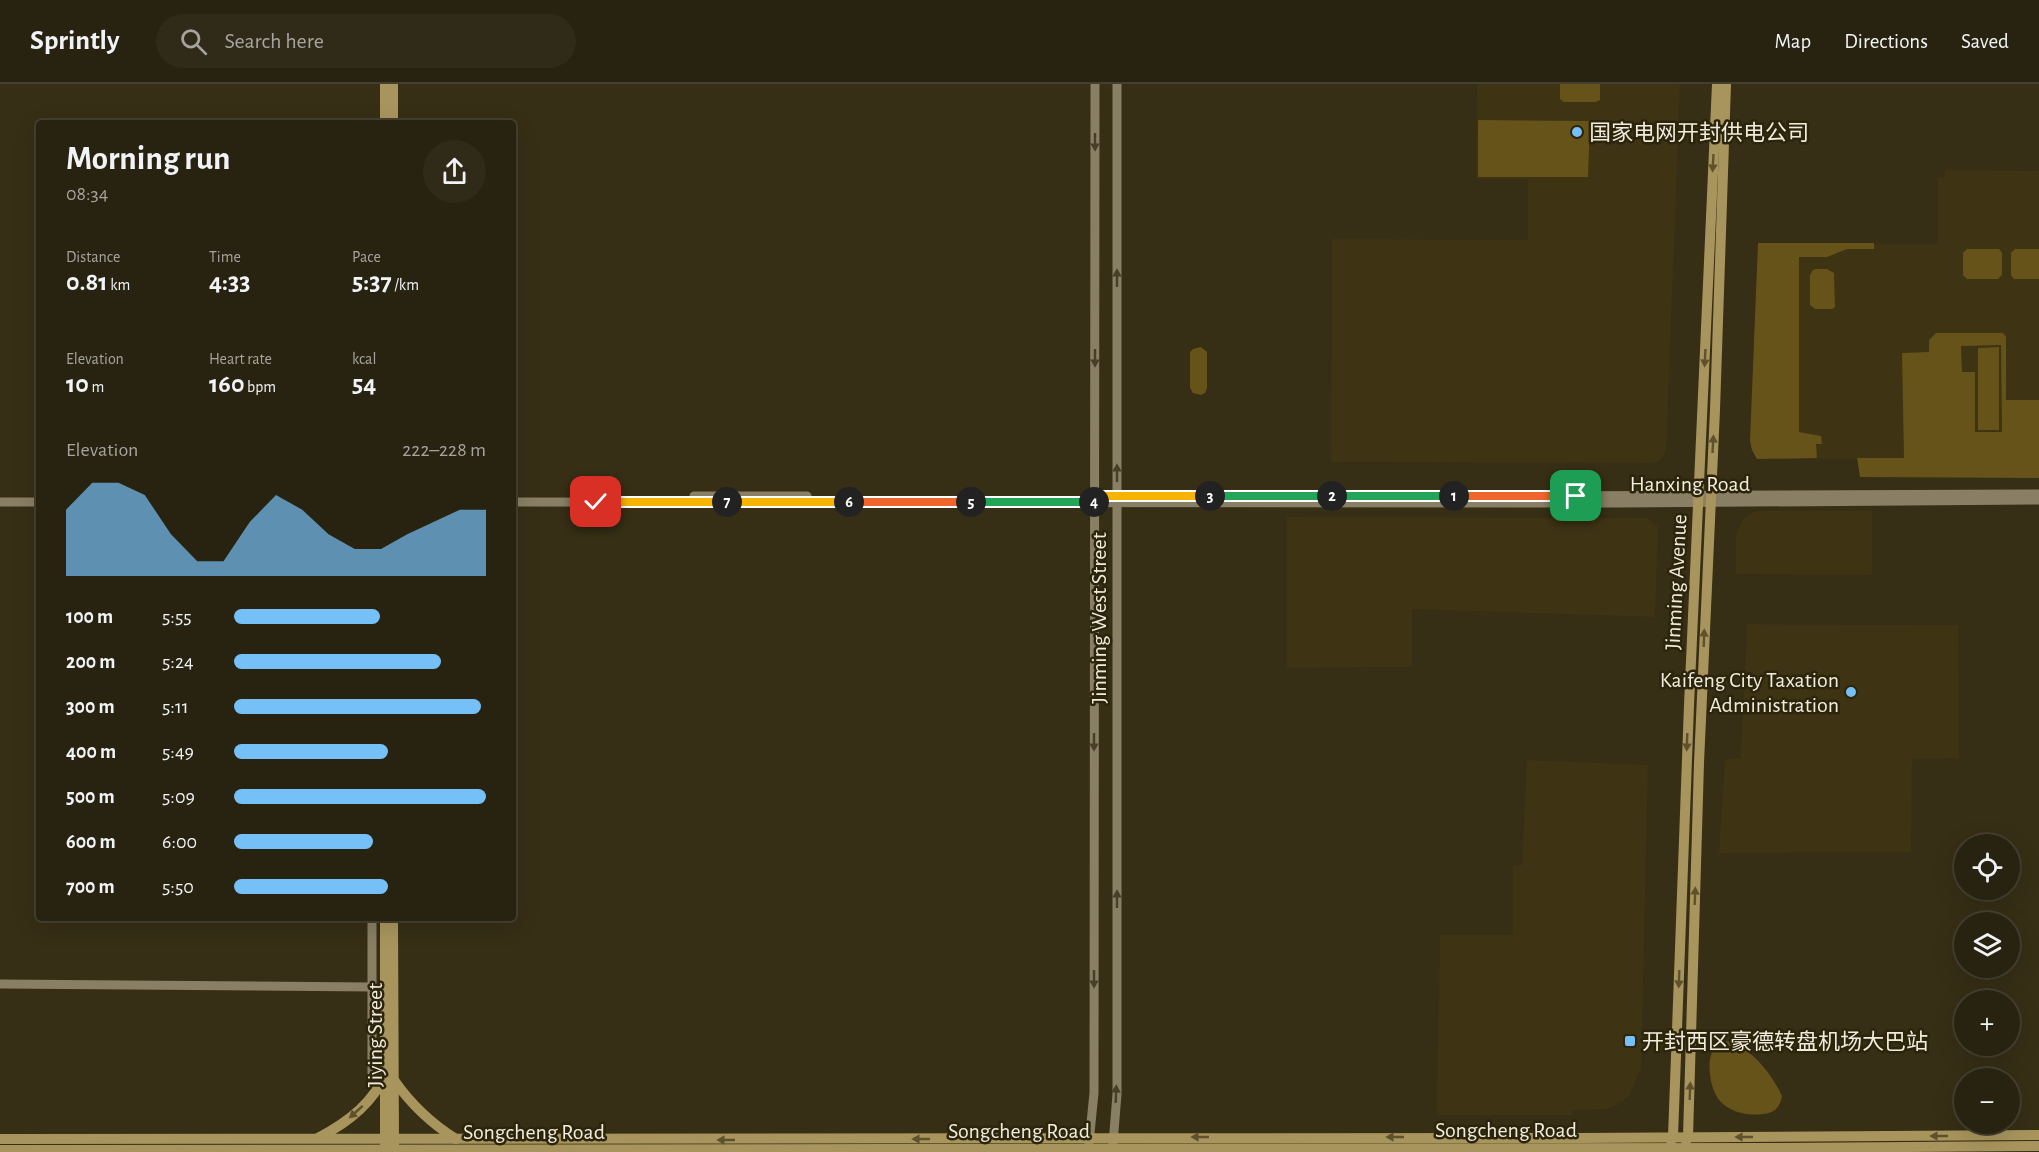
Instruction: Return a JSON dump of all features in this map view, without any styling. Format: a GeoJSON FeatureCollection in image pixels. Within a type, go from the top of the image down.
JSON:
{"type":"FeatureCollection","features":[{"type":"Feature","properties":{"kind":"main road"},"geometry":{"type":"LineString","coordinates":[[385,84],[385,120]]}},
{"type":"Feature","properties":{"kind":"main road"},"geometry":{"type":"LineString","coordinates":[[393,84],[393,120]]}},
{"type":"Feature","properties":{"kind":"main road","name":"Jinming Avenue"},"geometry":{"type":"LineString","coordinates":[[1673,1137],[1717,84]]}},
{"type":"Feature","properties":{"kind":"main road","name":"Jinming Avenue"},"geometry":{"type":"LineString","coordinates":[[1682,1150],[1688,1137],[1698,775],[1726,84]]}},
{"type":"Feature","properties":{"kind":"main road","name":"Jiying Street"},"geometry":{"type":"LineString","coordinates":[[385,921],[386,1082],[389,1147]]}},
{"type":"Feature","properties":{"kind":"main road","name":"Jiying Street"},"geometry":{"type":"LineString","coordinates":[[386,1082],[393,921]]}},
{"type":"Feature","properties":{"kind":"main road"},"geometry":{"type":"LineString","coordinates":[[319,1147],[386,1082],[444,1131],[454,1147]]}},
{"type":"Feature","properties":{"kind":"main road","name":"Songcheng Road"},"geometry":{"type":"LineString","coordinates":[[454,1147],[1114,1137],[2039,1135]]}},
{"type":"Feature","properties":{"kind":"main road"},"geometry":{"type":"LineString","coordinates":[[1666,1150],[1673,1137]]}},
{"type":"Feature","properties":{"kind":"main road","name":"Songcheng Road"},"geometry":{"type":"LineString","coordinates":[[0,1138],[319,1147]]}},
{"type":"Feature","properties":{"kind":"main road","name":"Songcheng Road"},"geometry":{"type":"LineString","coordinates":[[0,1150],[319,1147],[1089,1151],[1682,1150],[2039,1146]]}},
{"type":"Feature","properties":{"kind":"street","name":"Jinming West Street"},"geometry":{"type":"LineString","coordinates":[[1089,1151],[1094,1093],[1095,84]]}},
{"type":"Feature","properties":{"kind":"street","name":"Jinming West Street"},"geometry":{"type":"LineString","coordinates":[[1112,1151],[1117,1094],[1117,84]]}},
{"type":"Feature","properties":{"kind":"street","name":"Hanxing Road"},"geometry":{"type":"LineString","coordinates":[[1710,499],[2039,494]]}},
{"type":"Feature","properties":{"kind":"street"},"geometry":{"type":"LineString","coordinates":[[0,495],[36,495]]}},
{"type":"Feature","properties":{"kind":"street","name":"Hanxing Road"},"geometry":{"type":"LineString","coordinates":[[516,495],[1095,499]]}},
{"type":"Feature","properties":{"kind":"street","name":"Hanxing Road"},"geometry":{"type":"LineString","coordinates":[[516,502],[1095,499],[2039,500]]}},
{"type":"Feature","properties":{"kind":"street"},"geometry":{"type":"LineString","coordinates":[[0,502],[36,502]]}},
{"type":"Feature","properties":{"kind":"street"},"geometry":{"type":"LineString","coordinates":[[372,921],[372,1073],[386,1082]]}},
{"type":"Feature","properties":{"kind":"street"},"geometry":{"type":"LineString","coordinates":[[0,984],[372,987]]}},
{"type":"Feature","properties":{"kind":"shaded area"},"geometry":{"type":"Polygon","coordinates":[[[1477,84],[1680,84],[1666,452],[1659,461],[1653,463],[1331,462],[1332,239],[1528,240],[1528,179],[1476,179],[1477,84]]]}},
{"type":"Feature","properties":{"kind":"shaded area"},"geometry":{"type":"Polygon","coordinates":[[[1560,84],[1600,84],[1600,100],[1564,102],[1560,99],[1560,84]]]}},
{"type":"Feature","properties":{"kind":"shaded area"},"geometry":{"type":"Polygon","coordinates":[[[1478,120],[1590,121],[1588,177],[1478,177],[1478,120]]]}},
{"type":"Feature","properties":{"kind":"shaded area"},"geometry":{"type":"Polygon","coordinates":[[[1945,170],[2039,171],[2039,458],[1757,459],[1750,441],[1758,243],[1938,244],[1938,178],[1945,177],[1945,170]]]}},
{"type":"Feature","properties":{"kind":"shaded area"},"geometry":{"type":"Polygon","coordinates":[[[1758,243],[1874,243],[1874,249],[1847,249],[1827,257],[1799,257],[1799,432],[1821,436],[1822,444],[1816,444],[1817,458],[1757,459],[1752,450],[1750,441],[1758,243]]]}},
{"type":"Feature","properties":{"kind":"shaded area"},"geometry":{"type":"Polygon","coordinates":[[[1967,249],[1999,249],[2002,253],[2002,275],[1998,279],[1967,279],[1963,275],[1963,253],[1967,249]]]}},
{"type":"Feature","properties":{"kind":"shaded area"},"geometry":{"type":"Polygon","coordinates":[[[2015,249],[2039,249],[2039,279],[2014,279],[2011,275],[2011,253],[2015,249]]]}},
{"type":"Feature","properties":{"kind":"shaded area"},"geometry":{"type":"Polygon","coordinates":[[[1816,269],[1827,269],[1834,273],[1835,307],[1832,309],[1815,309],[1810,305],[1810,275],[1816,269]]]}},
{"type":"Feature","properties":{"kind":"shaded area"},"geometry":{"type":"Polygon","coordinates":[[[1936,333],[2003,333],[2006,337],[2006,400],[2039,400],[2039,478],[1860,477],[1857,458],[1904,458],[1902,353],[1929,352],[1929,340],[1936,333]],[[2001,345],[1961,346],[1962,372],[1975,372],[1975,432],[2002,432],[2001,345]]]}},
{"type":"Feature","properties":{"kind":"shaded area"},"geometry":{"type":"Polygon","coordinates":[[[1201,347],[1207,352],[1207,388],[1201,395],[1193,393],[1190,388],[1190,352],[1201,347]]]}},
{"type":"Feature","properties":{"kind":"shaded area"},"geometry":{"type":"Polygon","coordinates":[[[1999,347],[1999,430],[1978,430],[1978,348],[1999,347]]]}},
{"type":"Feature","properties":{"kind":"shaded area"},"geometry":{"type":"Polygon","coordinates":[[[1758,511],[1872,511],[1872,575],[1736,574],[1736,535],[1742,521],[1749,514],[1758,511]]]}},
{"type":"Feature","properties":{"kind":"shaded area"},"geometry":{"type":"Polygon","coordinates":[[[1287,517],[1648,518],[1658,527],[1655,617],[1412,609],[1412,667],[1287,668],[1287,517]]]}},
{"type":"Feature","properties":{"kind":"shaded area","name":"Kaifeng City Taxation Administration"},"geometry":{"type":"Polygon","coordinates":[[[1747,624],[1958,625],[1959,758],[1912,759],[1911,852],[1719,853],[1725,759],[1741,758],[1747,624]]]}},
{"type":"Feature","properties":{"kind":"shaded area"},"geometry":{"type":"Polygon","coordinates":[[[1527,760],[1648,765],[1641,1069],[1628,1097],[1618,1105],[1605,1109],[1572,1110],[1572,1115],[1437,1115],[1440,935],[1513,935],[1513,866],[1522,865],[1527,760]]]}},
{"type":"Feature","properties":{"kind":"shaded area"},"geometry":{"type":"Polygon","coordinates":[[[1726,1041],[1752,1055],[1773,1079],[1782,1096],[1774,1111],[1764,1114],[1746,1114],[1729,1108],[1720,1101],[1712,1087],[1710,1058],[1718,1044],[1726,1041]]]}},
{"type":"Feature","properties":{"kind":"place","name":"国家电网开封供电公司"},"geometry":{"type":"Point","coordinates":[1577,132]}},
{"type":"Feature","properties":{"kind":"place","name":"Kaifeng City Taxation Administration"},"geometry":{"type":"Point","coordinates":[1851,692]}},
{"type":"Feature","properties":{"kind":"place","name":"开封西区豪德转盘机场大巴站"},"geometry":{"type":"Point","coordinates":[1630,1041]}},
{"type":"Feature","properties":{"kind":"route"},"geometry":{"type":"LineString","coordinates":[[596,502],[1095,502],[1095,496],[1576,496]]}}]}
